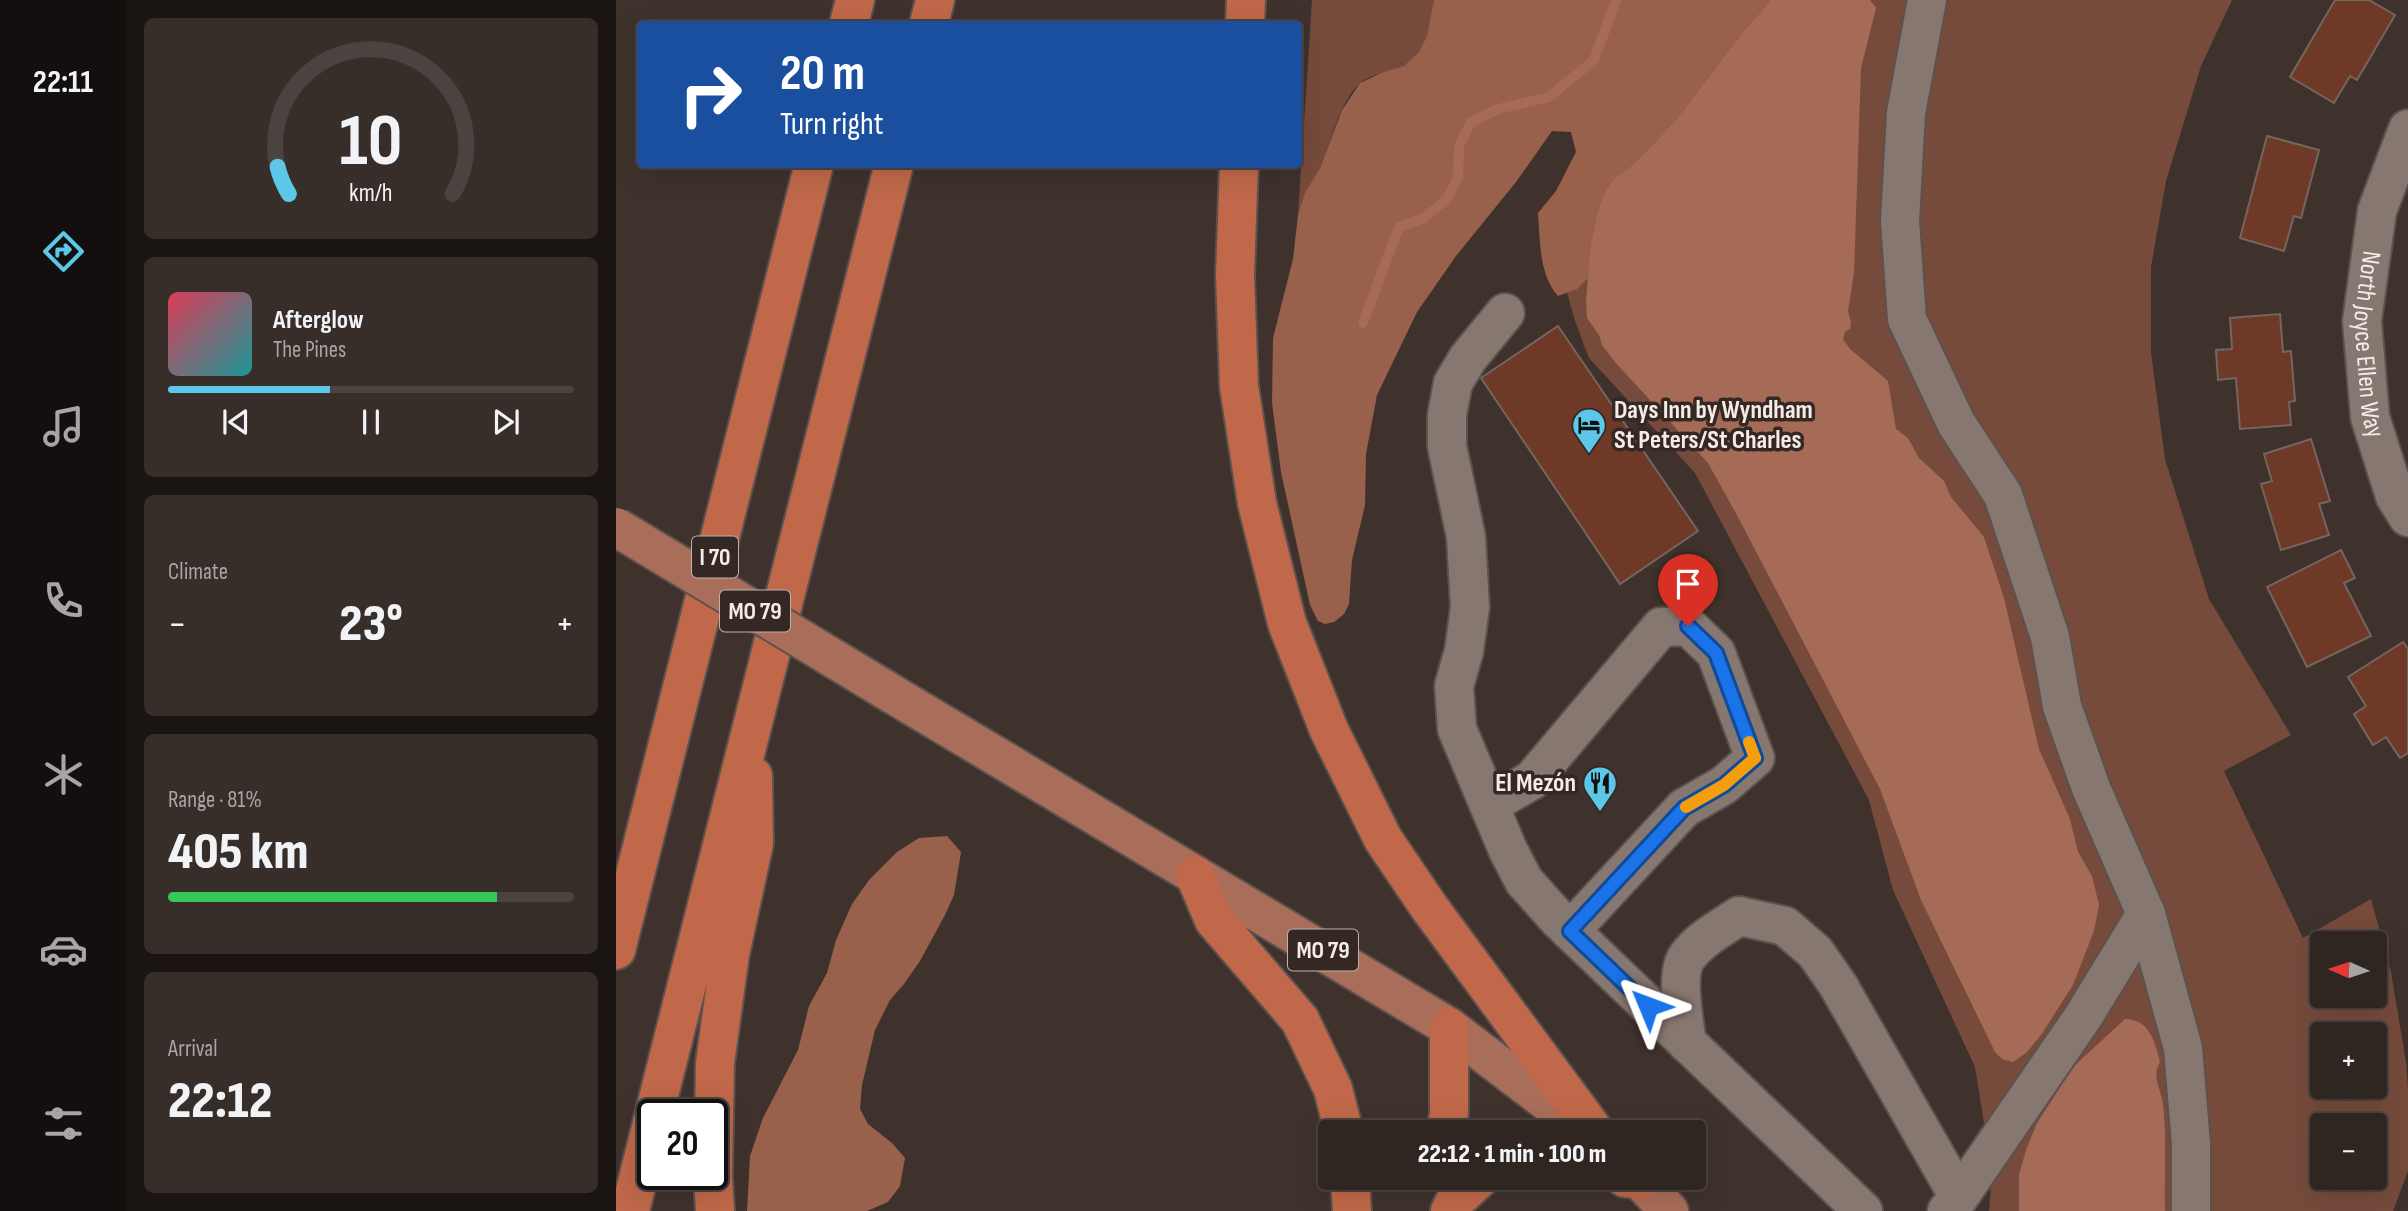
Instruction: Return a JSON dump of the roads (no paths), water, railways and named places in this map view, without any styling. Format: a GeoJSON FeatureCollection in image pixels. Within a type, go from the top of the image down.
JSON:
{"type":"FeatureCollection","features":[{"type":"Feature","properties":{"kind":"highway"},"geometry":{"type":"LineString","coordinates":[[850,21],[855,0]]}},
{"type":"Feature","properties":{"kind":"highway"},"geometry":{"type":"LineString","coordinates":[[930,21],[935,0]]}},
{"type":"Feature","properties":{"kind":"highway"},"geometry":{"type":"LineString","coordinates":[[1245,21],[1246,0]]}},
{"type":"Feature","properties":{"kind":"highway","name":"I 70"},"geometry":{"type":"LineString","coordinates":[[616,950],[813,168]]}},
{"type":"Feature","properties":{"kind":"highway"},"geometry":{"type":"LineString","coordinates":[[658,1099],[893,168]]}},
{"type":"Feature","properties":{"kind":"highway"},"geometry":{"type":"LineString","coordinates":[[1239,168],[1235,275],[1239,387],[1256,503],[1287,623],[1329,730],[1383,839],[1586,1120]]}},
{"type":"Feature","properties":{"kind":"highway"},"geometry":{"type":"LineString","coordinates":[[715,1211],[715,1063],[730,954],[754,843],[752,723]]}},
{"type":"Feature","properties":{"kind":"highway"},"geometry":{"type":"LineString","coordinates":[[1195,875],[1214,920],[1300,1020],[1333,1089],[1340,1120]]}},
{"type":"Feature","properties":{"kind":"highway"},"geometry":{"type":"LineString","coordinates":[[1448,1120],[1450,1027]]}},
{"type":"Feature","properties":{"kind":"highway"},"geometry":{"type":"LineString","coordinates":[[630,1211],[637,1182]]}},
{"type":"Feature","properties":{"kind":"highway"},"geometry":{"type":"LineString","coordinates":[[1351,1190],[1352,1211]]}},
{"type":"Feature","properties":{"kind":"highway"},"geometry":{"type":"LineString","coordinates":[[1435,1211],[1438,1190]]}},
{"type":"Feature","properties":{"kind":"highway"},"geometry":{"type":"LineString","coordinates":[[1450,1211],[1455,1201],[1467,1190]]}},
{"type":"Feature","properties":{"kind":"main road","name":"MO 79"},"geometry":{"type":"LineString","coordinates":[[616,527],[1450,1027],[1571,1120]]}},
{"type":"Feature","properties":{"kind":"main road"},"geometry":{"type":"LineString","coordinates":[[1646,1190],[1669,1211]]}},
{"type":"Feature","properties":{"kind":"street"},"geometry":{"type":"LineString","coordinates":[[1927,0],[1906,113],[1900,221],[1907,319],[1956,423],[2003,495],[2050,637],[2063,706],[2091,788],[2146,914],[2183,1048],[2191,1144],[2191,1211]]}},
{"type":"Feature","properties":{"kind":"street","name":"North Joyce Ellen Way"},"geometry":{"type":"LineString","coordinates":[[2408,129],[2377,211],[2362,321],[2370,417],[2395,496],[2408,517]]}},
{"type":"Feature","properties":{"kind":"street"},"geometry":{"type":"LineString","coordinates":[[1505,313],[1468,358],[1453,383],[1447,415],[1447,446],[1466,537],[1470,607],[1464,651],[1454,686],[1457,729],[1524,881],[1570,931],[1863,1211]]}},
{"type":"Feature","properties":{"kind":"street"},"geometry":{"type":"LineString","coordinates":[[1489,805],[1532,780],[1661,627],[1688,626],[1716,653],[1755,758],[1724,785],[1684,808],[1570,931]]}},
{"type":"Feature","properties":{"kind":"street"},"geometry":{"type":"LineString","coordinates":[[1687,1043],[1680,997],[1685,959],[1708,936],[1739,916],[1785,926],[1815,952],[1838,985],[1953,1204],[2082,1017],[2146,914]]}},
{"type":"Feature","properties":{"kind":"waterway"},"geometry":{"type":"LineString","coordinates":[[1363,323],[1399,227],[1424,218],[1447,199],[1458,177],[1459,146],[1471,122],[1498,109],[1549,97],[1594,60],[1616,0]]}},
{"type":"Feature","properties":{"kind":"place","name":"Days Inn by Wyndham St Peters/St Charles"},"geometry":{"type":"Point","coordinates":[1589,455]}},
{"type":"Feature","properties":{"kind":"place","name":"El Mezón"},"geometry":{"type":"Point","coordinates":[1600,813]}}]}
